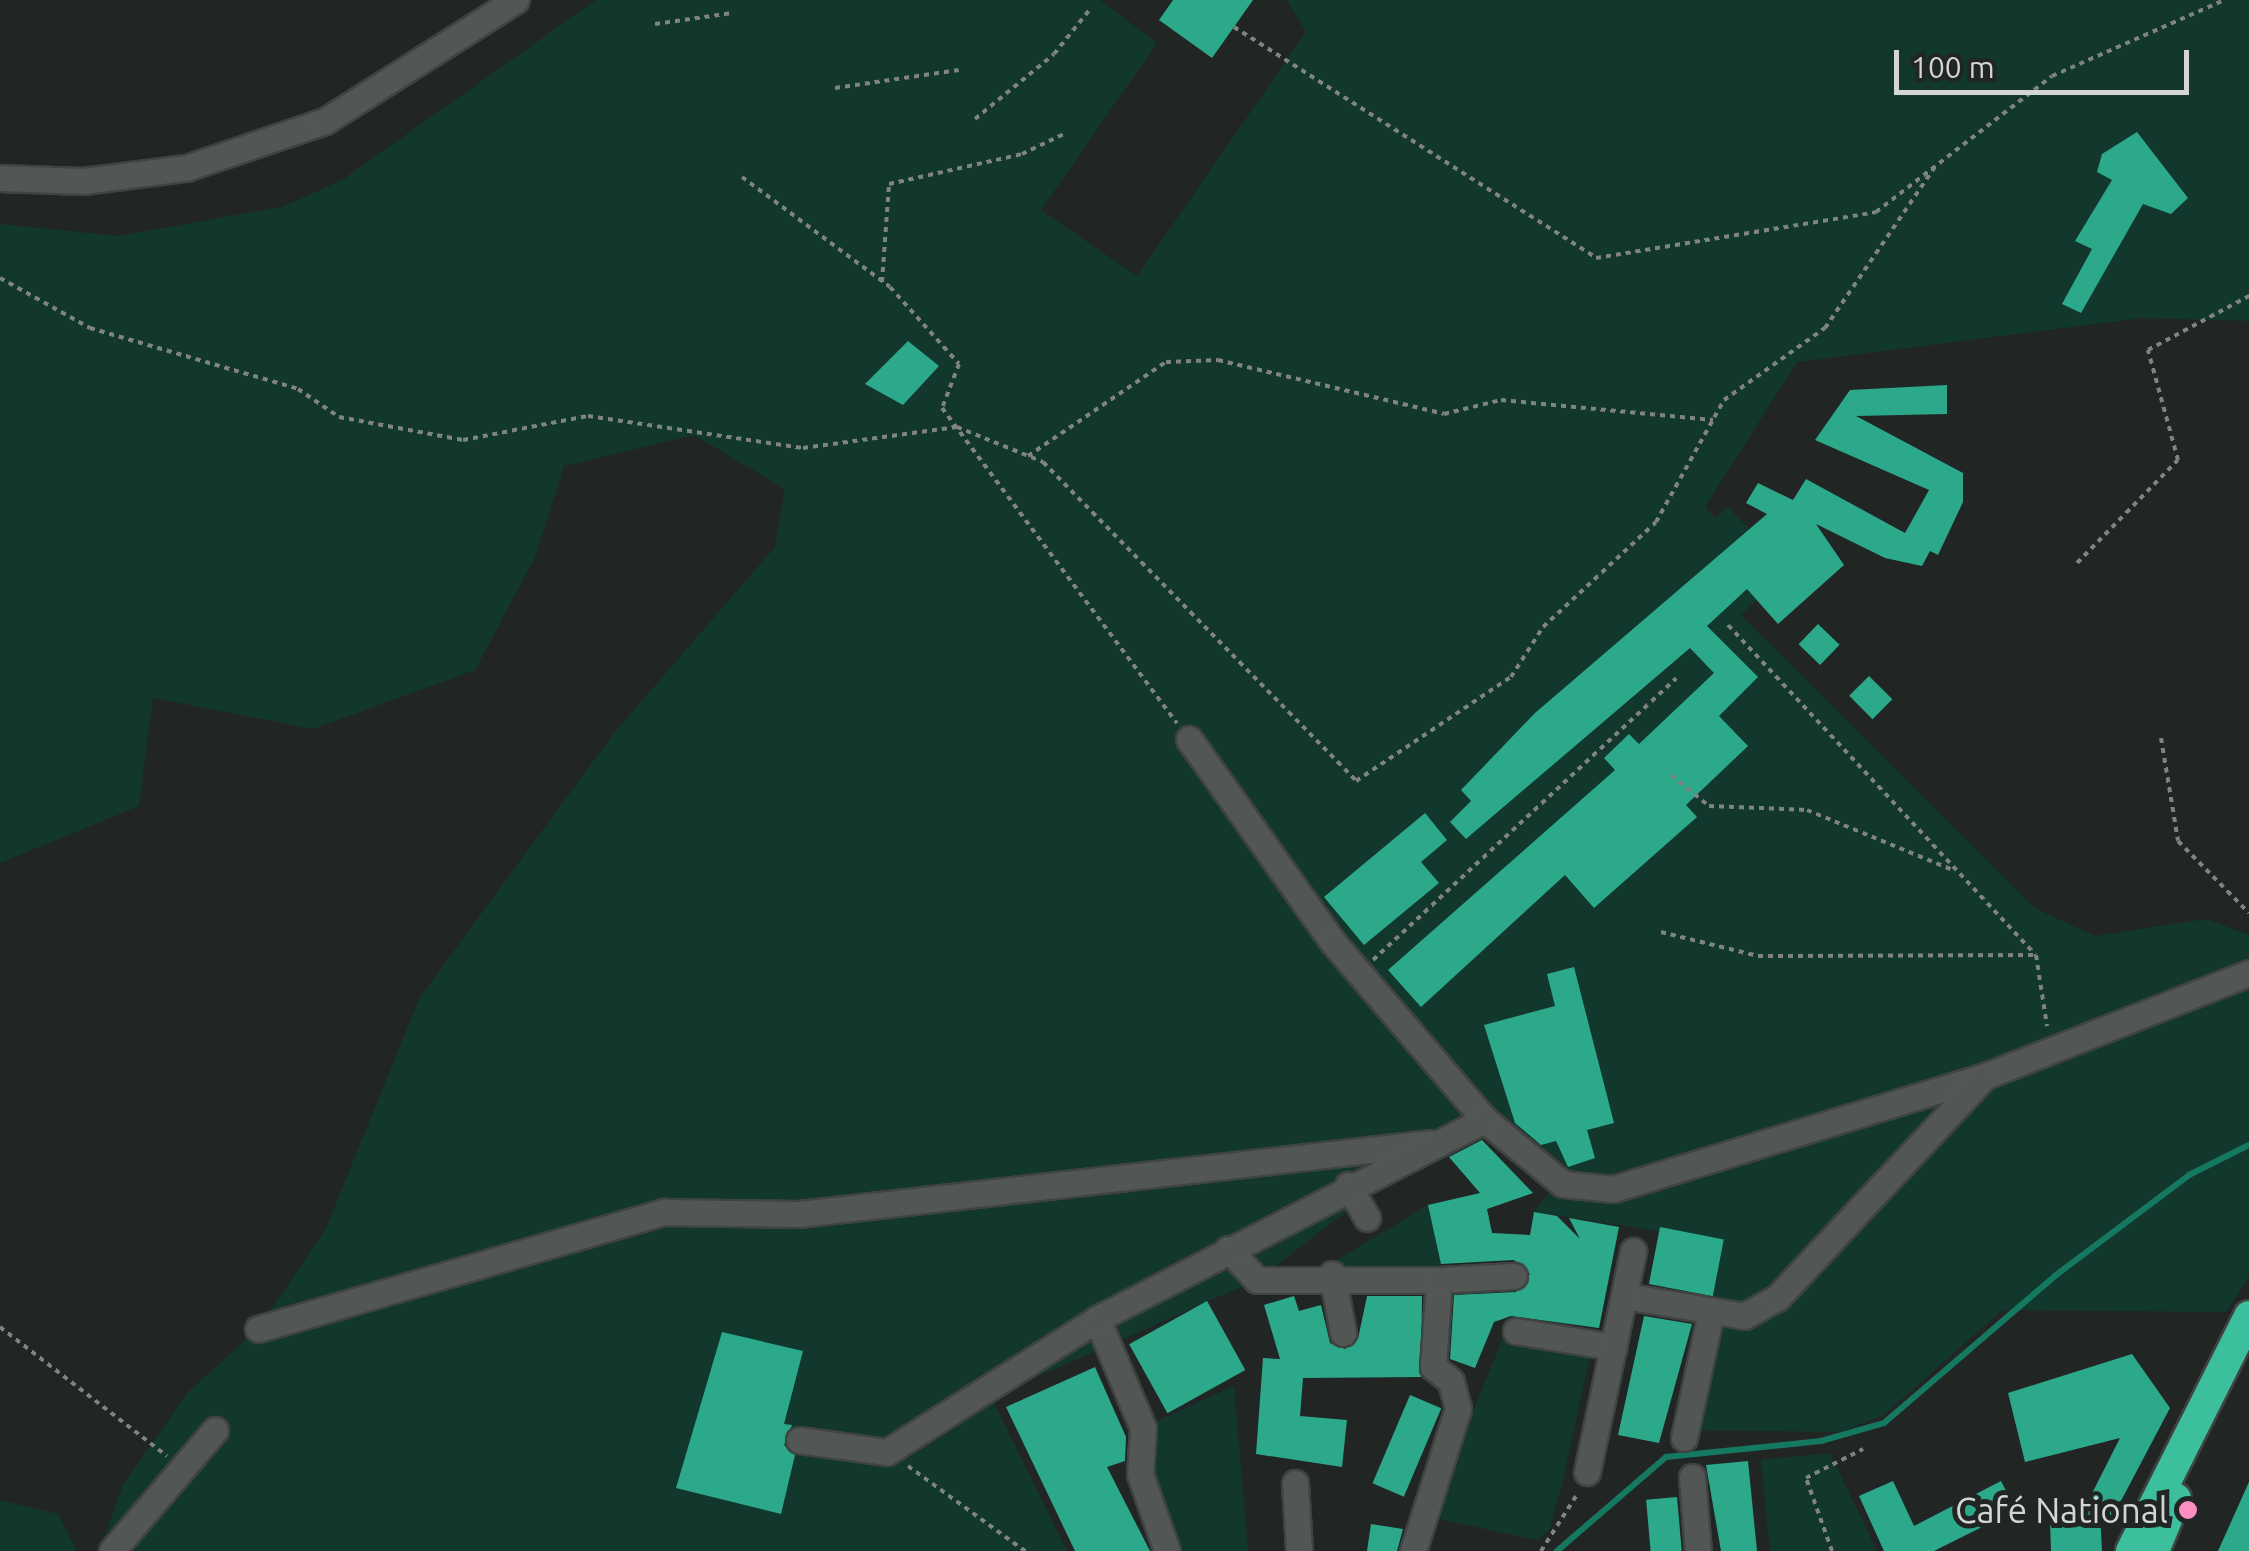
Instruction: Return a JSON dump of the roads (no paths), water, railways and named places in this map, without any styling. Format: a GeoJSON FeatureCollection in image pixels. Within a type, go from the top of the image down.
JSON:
{"type":"FeatureCollection","features":[{"type":"Feature","properties":{"kind":"highway"},"geometry":{"type":"LineString","coordinates":[[2131,1551],[2249,1316]]}},
{"type":"Feature","properties":{"kind":"highway"},"geometry":{"type":"LineString","coordinates":[[2154,1551],[2249,1356]]}},
{"type":"Feature","properties":{"kind":"street"},"geometry":{"type":"LineString","coordinates":[[0,178],[137,177],[273,139],[325,121],[516,0]]}},
{"type":"Feature","properties":{"kind":"street"},"geometry":{"type":"LineString","coordinates":[[1188,739],[1359,973],[1485,1120],[1563,1184],[1613,1190],[1985,1076],[2051,1055],[2249,973]]}},
{"type":"Feature","properties":{"kind":"street"},"geometry":{"type":"LineString","coordinates":[[1625,1296],[1744,1316],[1776,1298],[1985,1076]]}},
{"type":"Feature","properties":{"kind":"street"},"geometry":{"type":"LineString","coordinates":[[798,1440],[888,1452],[1097,1319],[1348,1185],[1485,1120]]}},
{"type":"Feature","properties":{"kind":"street"},"geometry":{"type":"LineString","coordinates":[[258,1329],[664,1212],[799,1214],[1431,1143]]}},
{"type":"Feature","properties":{"kind":"street"},"geometry":{"type":"LineString","coordinates":[[1348,1185],[1367,1218]]}},
{"type":"Feature","properties":{"kind":"street"},"geometry":{"type":"LineString","coordinates":[[1228,1249],[1257,1280],[1332,1274],[1439,1280],[1514,1276]]}},
{"type":"Feature","properties":{"kind":"street"},"geometry":{"type":"LineString","coordinates":[[1588,1472],[1633,1251]]}},
{"type":"Feature","properties":{"kind":"street"},"geometry":{"type":"LineString","coordinates":[[1332,1274],[1344,1333]]}},
{"type":"Feature","properties":{"kind":"street"},"geometry":{"type":"LineString","coordinates":[[1413,1551],[1458,1408],[1452,1380],[1433,1367],[1439,1280]]}},
{"type":"Feature","properties":{"kind":"street"},"geometry":{"type":"LineString","coordinates":[[1684,1438],[1711,1312]]}},
{"type":"Feature","properties":{"kind":"street"},"geometry":{"type":"LineString","coordinates":[[1097,1319],[1143,1428],[1140,1474],[1167,1551]]}},
{"type":"Feature","properties":{"kind":"street"},"geometry":{"type":"LineString","coordinates":[[1516,1331],[1614,1347]]}},
{"type":"Feature","properties":{"kind":"street"},"geometry":{"type":"LineString","coordinates":[[112,1551],[215,1430]]}},
{"type":"Feature","properties":{"kind":"street"},"geometry":{"type":"LineString","coordinates":[[1692,1477],[1698,1551]]}},
{"type":"Feature","properties":{"kind":"street"},"geometry":{"type":"LineString","coordinates":[[1295,1483],[1299,1551]]}},
{"type":"Feature","properties":{"kind":"waterway"},"geometry":{"type":"LineString","coordinates":[[1557,1551],[1666,1457],[1821,1441],[1884,1423],[2056,1275],[2189,1175],[2249,1145]]}},
{"type":"Feature","properties":{"kind":"place","name":"Café National"},"geometry":{"type":"Point","coordinates":[2188,1510]}}]}
